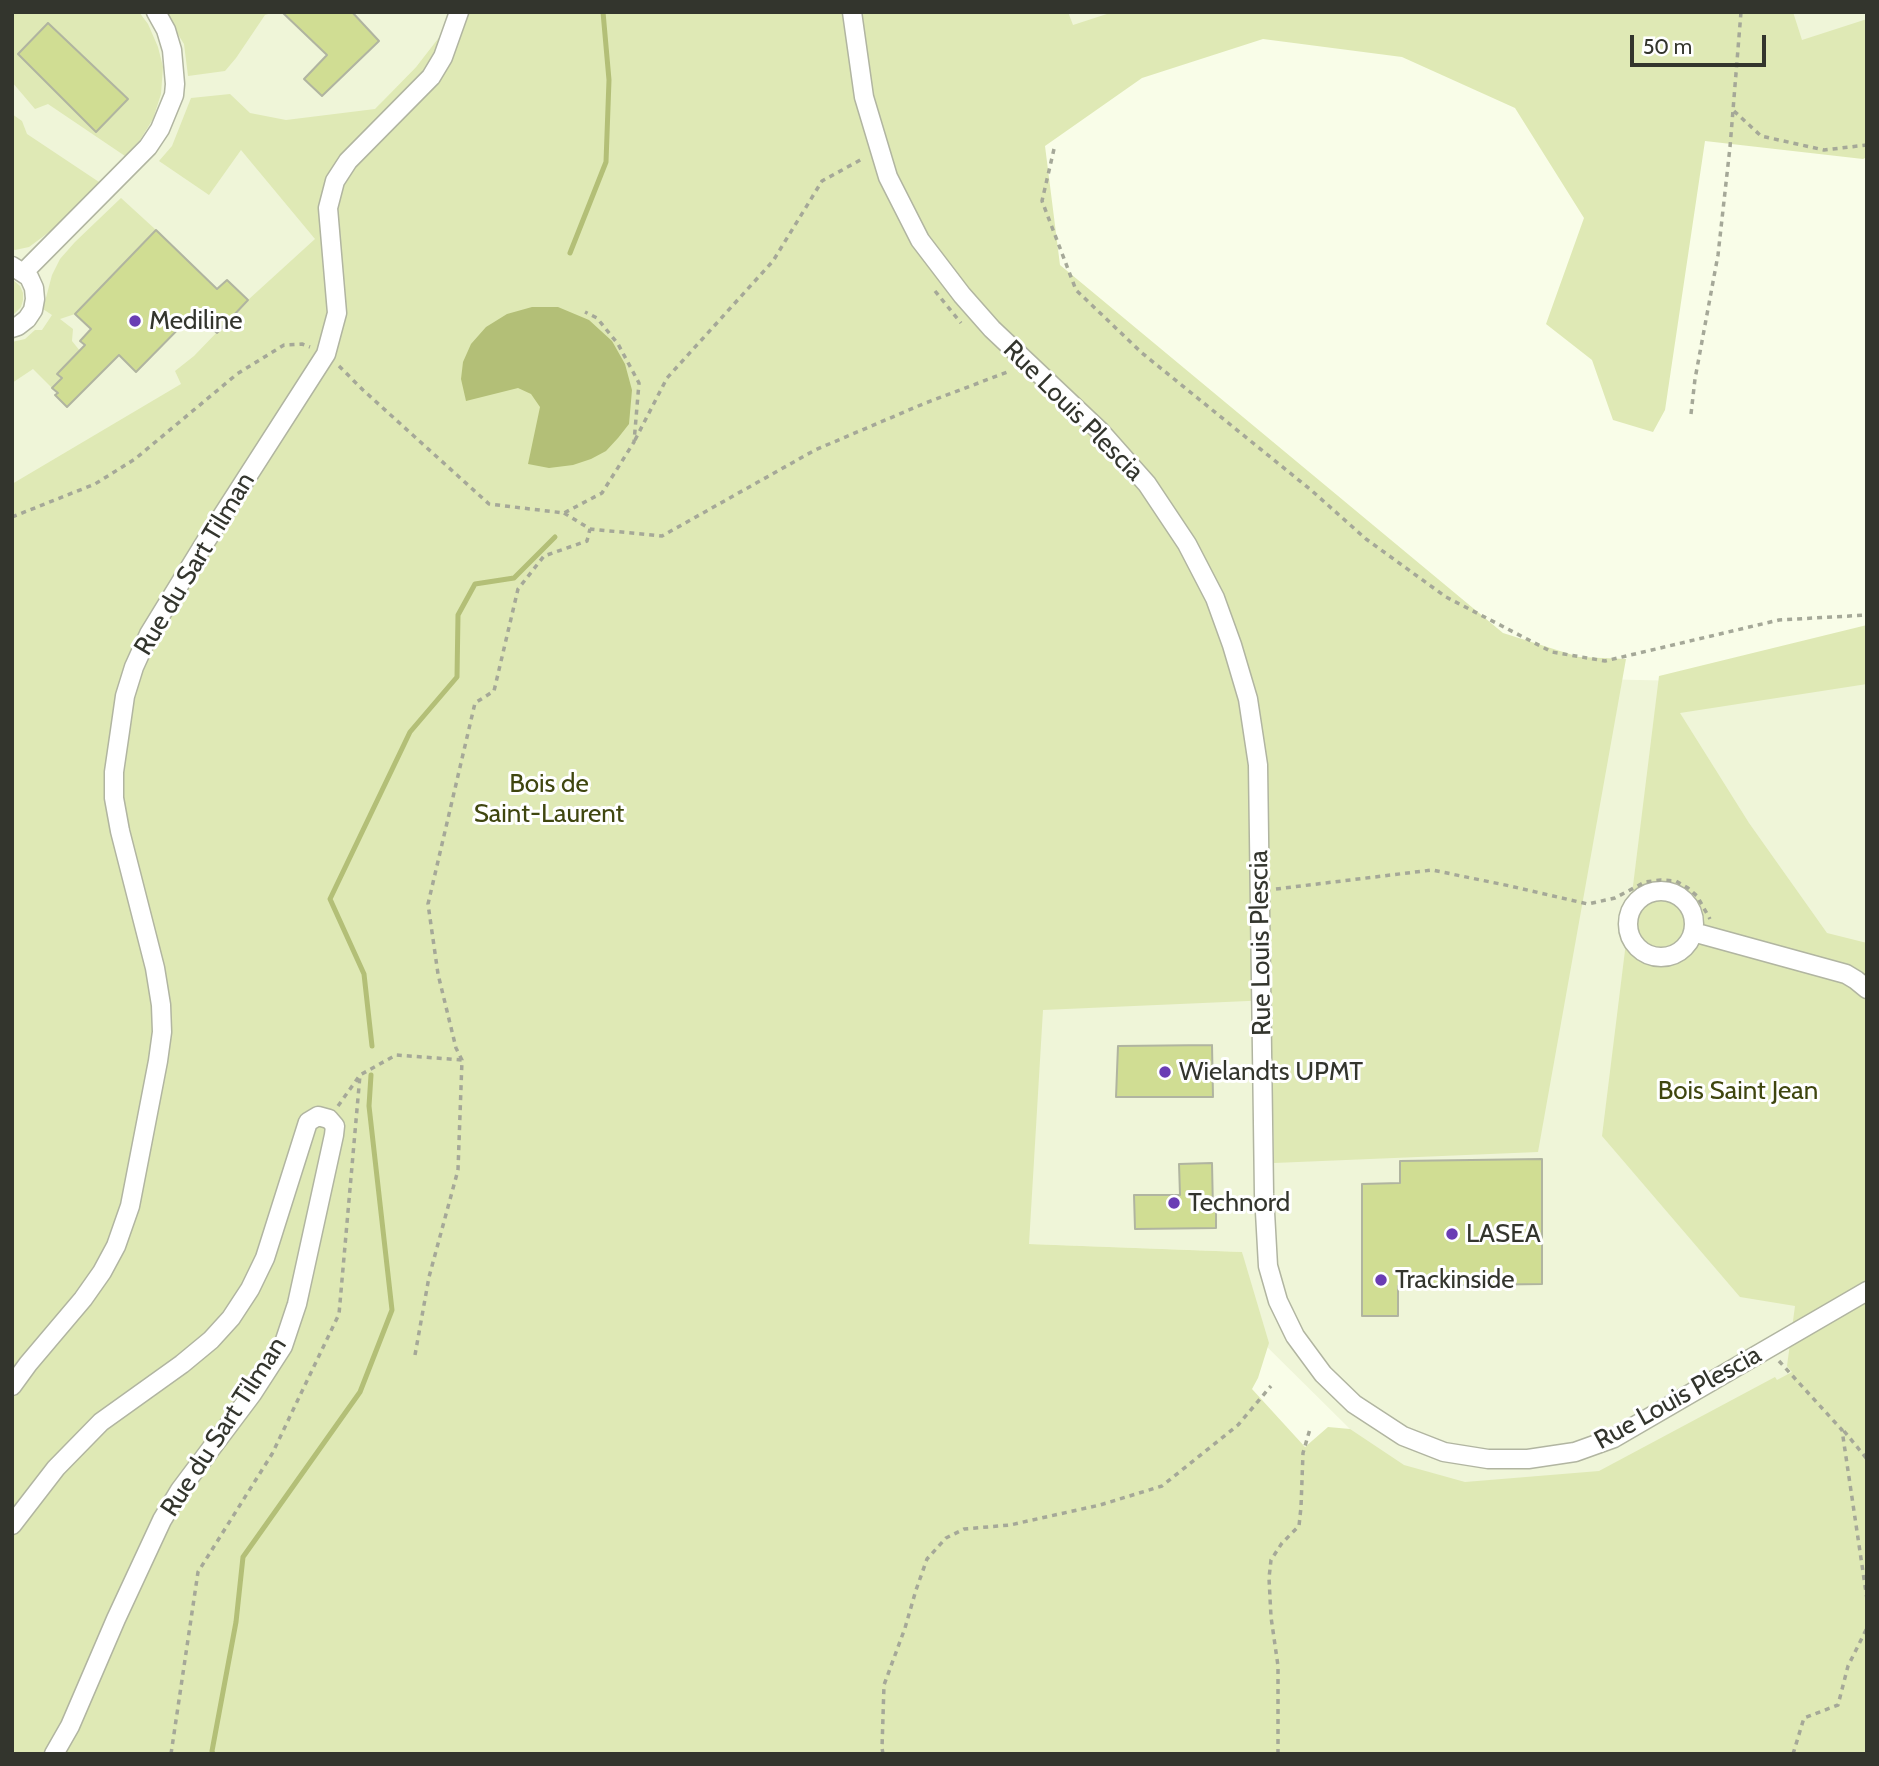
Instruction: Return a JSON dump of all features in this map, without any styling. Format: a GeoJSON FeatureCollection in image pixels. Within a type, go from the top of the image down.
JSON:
{"type":"FeatureCollection","features":[{"type":"Feature","properties":{"kind":"street"},"geometry":{"type":"LineString","coordinates":[[12,328],[27,319],[33,310],[35,299],[29,277],[18,269],[148,147],[160,129],[174,94],[175,84],[172,50],[166,30],[156,12]]}},
{"type":"Feature","properties":{"kind":"street","name":"Rue du Sart Tilman"},"geometry":{"type":"LineString","coordinates":[[12,1387],[83,1299],[116,1246],[130,1206],[158,1061],[162,1032],[155,968],[114,798],[114,772],[125,696],[134,667],[149,634],[206,541],[326,354],[337,313],[328,208],[335,181],[348,161],[431,77],[443,57],[459,12]]}},
{"type":"Feature","properties":{"kind":"street","name":"Rue Louis Plescia"},"geometry":{"type":"LineString","coordinates":[[852,12],[864,97],[888,177],[920,240],[992,330],[1100,431],[1147,484],[1187,544],[1215,598],[1240,669],[1253,730],[1259,797],[1264,1194],[1268,1266],[1278,1301],[1295,1336],[1323,1374],[1354,1404],[1403,1436],[1444,1452],[1489,1459],[1528,1459],[1575,1452],[1614,1438],[1774,1355],[1867,1291]]}},
{"type":"Feature","properties":{"kind":"street"},"geometry":{"type":"LineString","coordinates":[[1693,932],[1846,974],[1867,989]]}},
{"type":"Feature","properties":{"kind":"street","name":"Rue du Sart Tilman"},"geometry":{"type":"LineString","coordinates":[[12,1525],[56,1468],[102,1422],[192,1356],[231,1318],[250,1289],[265,1258],[308,1122],[318,1116],[329,1119],[335,1126],[334,1135],[297,1304],[283,1346],[252,1394],[180,1490],[162,1520],[70,1726],[54,1754]]}},
{"type":"Feature","properties":{"kind":"path"},"geometry":{"type":"LineString","coordinates":[[1691,414],[1717,255],[1741,12]]}},
{"type":"Feature","properties":{"kind":"path"},"geometry":{"type":"LineString","coordinates":[[1733,110],[1761,136],[1824,150],[1867,145]]}},
{"type":"Feature","properties":{"kind":"path"},"geometry":{"type":"LineString","coordinates":[[1054,149],[1042,201],[1076,290],[1142,353],[1311,490],[1366,539],[1446,597],[1552,652],[1605,661],[1779,620],[1867,615]]}},
{"type":"Feature","properties":{"kind":"path"},"geometry":{"type":"LineString","coordinates":[[564,513],[602,493],[634,442],[667,378],[773,261],[822,181],[864,158]]}},
{"type":"Feature","properties":{"kind":"path"},"geometry":{"type":"LineString","coordinates":[[930,285],[967,331]]}},
{"type":"Feature","properties":{"kind":"path"},"geometry":{"type":"LineString","coordinates":[[585,312],[597,318],[618,344],[639,383],[634,442]]}},
{"type":"Feature","properties":{"kind":"path"},"geometry":{"type":"LineString","coordinates":[[12,517],[96,484],[135,459],[237,374],[284,345],[302,344],[326,354],[489,504],[564,513],[590,529],[662,536],[816,450],[923,404],[1029,364]]}},
{"type":"Feature","properties":{"kind":"path"},"geometry":{"type":"LineString","coordinates":[[1001,363],[1010,371]]}},
{"type":"Feature","properties":{"kind":"path"},"geometry":{"type":"LineString","coordinates":[[415,1355],[429,1277],[458,1170],[463,1060],[456,1048],[438,974],[428,904],[475,703],[494,691],[517,589],[544,556],[587,541],[590,529]]}},
{"type":"Feature","properties":{"kind":"path"},"geometry":{"type":"LineString","coordinates":[[1260,890],[1432,870],[1588,904],[1615,898],[1645,882],[1676,881],[1697,896],[1713,923]]}},
{"type":"Feature","properties":{"kind":"path"},"geometry":{"type":"LineString","coordinates":[[329,1119],[360,1075],[396,1055],[463,1060]]}},
{"type":"Feature","properties":{"kind":"path"},"geometry":{"type":"LineString","coordinates":[[171,1754],[198,1572],[272,1454],[339,1314],[360,1075]]}},
{"type":"Feature","properties":{"kind":"path"},"geometry":{"type":"LineString","coordinates":[[1769,1368],[1774,1355],[1867,1459]]}},
{"type":"Feature","properties":{"kind":"path"},"geometry":{"type":"LineString","coordinates":[[883,1754],[884,1685],[927,1559],[946,1538],[964,1529],[1010,1525],[1100,1505],[1162,1486],[1238,1425],[1271,1386]]}},
{"type":"Feature","properties":{"kind":"path"},"geometry":{"type":"LineString","coordinates":[[1278,1754],[1278,1665],[1271,1618],[1269,1578],[1272,1560],[1282,1543],[1298,1527],[1303,1453],[1310,1429]]}},
{"type":"Feature","properties":{"kind":"path"},"geometry":{"type":"LineString","coordinates":[[1842,1430],[1867,1598]]}},
{"type":"Feature","properties":{"kind":"path"},"geometry":{"type":"LineString","coordinates":[[1793,1754],[1804,1718],[1838,1705],[1848,1666],[1867,1628]]}},
{"type":"Feature","properties":{"kind":"shaded area"},"geometry":{"type":"Polygon","coordinates":[[[12,12],[451,12],[447,27],[416,67],[381,103],[306,299],[12,527],[12,12]]]}},
{"type":"Feature","properties":{"kind":"shaded area"},"geometry":{"type":"Polygon","coordinates":[[[681,12],[1173,12],[865,97],[1088,421],[1591,679],[1687,681],[1867,656],[1867,1738],[1291,1703],[1350,1429],[1255,1335],[1242,1252],[1029,1244],[681,12]]]}},
{"type":"Feature","properties":{"kind":"shaded area"},"geometry":{"type":"Polygon","coordinates":[[[1787,12],[1867,12],[1867,34],[1791,63],[1787,12]]]}},
{"type":"Feature","properties":{"kind":"shaded area"},"geometry":{"type":"Polygon","coordinates":[[[532,307],[558,307],[589,320],[612,341],[625,364],[632,390],[629,424],[618,438],[606,451],[573,465],[549,468],[528,464],[540,407],[531,394],[518,388],[466,401],[461,379],[463,362],[471,344],[486,327],[507,314],[532,307]]]}},
{"type":"Feature","properties":{"kind":"green space"},"geometry":{"type":"Polygon","coordinates":[[[12,12],[139,12],[148,24],[163,67],[161,94],[153,119],[140,140],[125,156],[48,104],[35,109],[12,82],[12,12]],[[48,23],[18,54],[96,132],[128,99],[48,23]]]}},
{"type":"Feature","properties":{"kind":"green space"},"geometry":{"type":"Polygon","coordinates":[[[164,12],[275,12],[265,15],[225,71],[188,76],[184,44],[164,12]]]}},
{"type":"Feature","properties":{"kind":"green space","name":"Bois de Saint-Laurent"},"geometry":{"type":"Polygon","coordinates":[[[451,12],[1068,12],[1073,25],[1113,12],[1793,12],[1802,40],[1867,19],[1867,157],[1863,159],[1705,141],[1665,410],[1653,432],[1613,420],[1592,360],[1546,324],[1584,218],[1515,108],[1402,57],[1263,39],[1142,78],[1045,146],[1060,265],[1503,633],[1579,657],[1626,659],[1538,1152],[1274,1163],[1271,1000],[1043,1010],[1029,1244],[1242,1252],[1269,1343],[1252,1389],[1305,1447],[1328,1427],[1350,1429],[1404,1465],[1465,1482],[1599,1471],[1775,1377],[1777,1380],[1792,1372],[1787,1366],[1795,1306],[1740,1297],[1602,1136],[1659,676],[1867,625],[1867,684],[1680,713],[1749,823],[1827,933],[1867,943],[1867,1754],[12,1754],[12,484],[181,384],[175,371],[194,356],[248,300],[315,239],[241,150],[209,195],[159,161],[172,146],[191,98],[230,94],[250,113],[286,120],[375,109],[416,67],[447,27],[451,12]]]}},
{"type":"Feature","properties":{"kind":"green space"},"geometry":{"type":"Polygon","coordinates":[[[12,114],[22,121],[27,134],[99,182],[60,224],[29,247],[15,250],[12,249],[12,114]]]}},
{"type":"Feature","properties":{"kind":"green space"},"geometry":{"type":"Polygon","coordinates":[[[121,198],[156,230],[75,314],[60,319],[73,329],[72,341],[80,351],[57,374],[61,378],[52,388],[33,369],[12,383],[12,342],[25,339],[35,330],[42,330],[52,315],[43,309],[52,275],[60,259],[121,198]]]}},
{"type":"Feature","properties":{"kind":"green space"},"geometry":{"type":"Polygon","coordinates":[[[12,279],[20,286],[23,300],[21,307],[12,316],[12,279]]]}},
{"type":"Feature","properties":{"kind":"building"},"geometry":{"type":"Polygon","coordinates":[[[282,12],[352,12],[379,41],[322,96],[304,79],[327,55],[282,12]]]}},
{"type":"Feature","properties":{"kind":"building"},"geometry":{"type":"Polygon","coordinates":[[[48,23],[128,99],[96,132],[18,54],[48,23]]]}},
{"type":"Feature","properties":{"kind":"building","name":"Mediline"},"geometry":{"type":"Polygon","coordinates":[[[156,230],[217,289],[227,280],[248,300],[217,333],[195,312],[136,372],[119,355],[67,407],[52,388],[62,378],[57,374],[85,345],[80,341],[91,329],[75,314],[156,230]]]}},
{"type":"Feature","properties":{"kind":"building","name":"Wielandts UPMT"},"geometry":{"type":"Polygon","coordinates":[[[1212,1045],[1213,1097],[1116,1097],[1118,1046],[1212,1045]]]}},
{"type":"Feature","properties":{"kind":"building","name":"LASEA"},"geometry":{"type":"Polygon","coordinates":[[[1542,1159],[1542,1284],[1398,1286],[1398,1316],[1362,1316],[1362,1184],[1400,1183],[1400,1161],[1542,1159]]]}},
{"type":"Feature","properties":{"kind":"building","name":"Technord"},"geometry":{"type":"Polygon","coordinates":[[[1212,1163],[1216,1228],[1135,1229],[1134,1195],[1180,1195],[1179,1164],[1212,1163]]]}},
{"type":"Feature","properties":{"kind":"waterway"},"geometry":{"type":"LineString","coordinates":[[570,253],[606,162],[609,80],[603,12]]}},
{"type":"Feature","properties":{"kind":"waterway"},"geometry":{"type":"LineString","coordinates":[[372,1046],[364,974],[330,899],[410,732],[457,677],[458,615],[475,584],[514,578],[555,537]]}},
{"type":"Feature","properties":{"kind":"waterway"},"geometry":{"type":"LineString","coordinates":[[213,1754],[236,1622],[243,1557],[360,1392],[392,1310],[369,1106],[371,1075]]}},
{"type":"Feature","properties":{"kind":"place","name":"Mediline"},"geometry":{"type":"Point","coordinates":[135,321]}},
{"type":"Feature","properties":{"kind":"place","name":"Wielandts UPMT"},"geometry":{"type":"Point","coordinates":[1165,1072]}},
{"type":"Feature","properties":{"kind":"place","name":"Technord"},"geometry":{"type":"Point","coordinates":[1174,1203]}},
{"type":"Feature","properties":{"kind":"place","name":"LASEA"},"geometry":{"type":"Point","coordinates":[1452,1234]}},
{"type":"Feature","properties":{"kind":"place","name":"Trackinside"},"geometry":{"type":"Point","coordinates":[1381,1280]}},
{"type":"Feature","properties":{"kind":"park label","name":"Bois Saint Jean"},"geometry":{"type":"Point","coordinates":[1738,1091]}}]}
